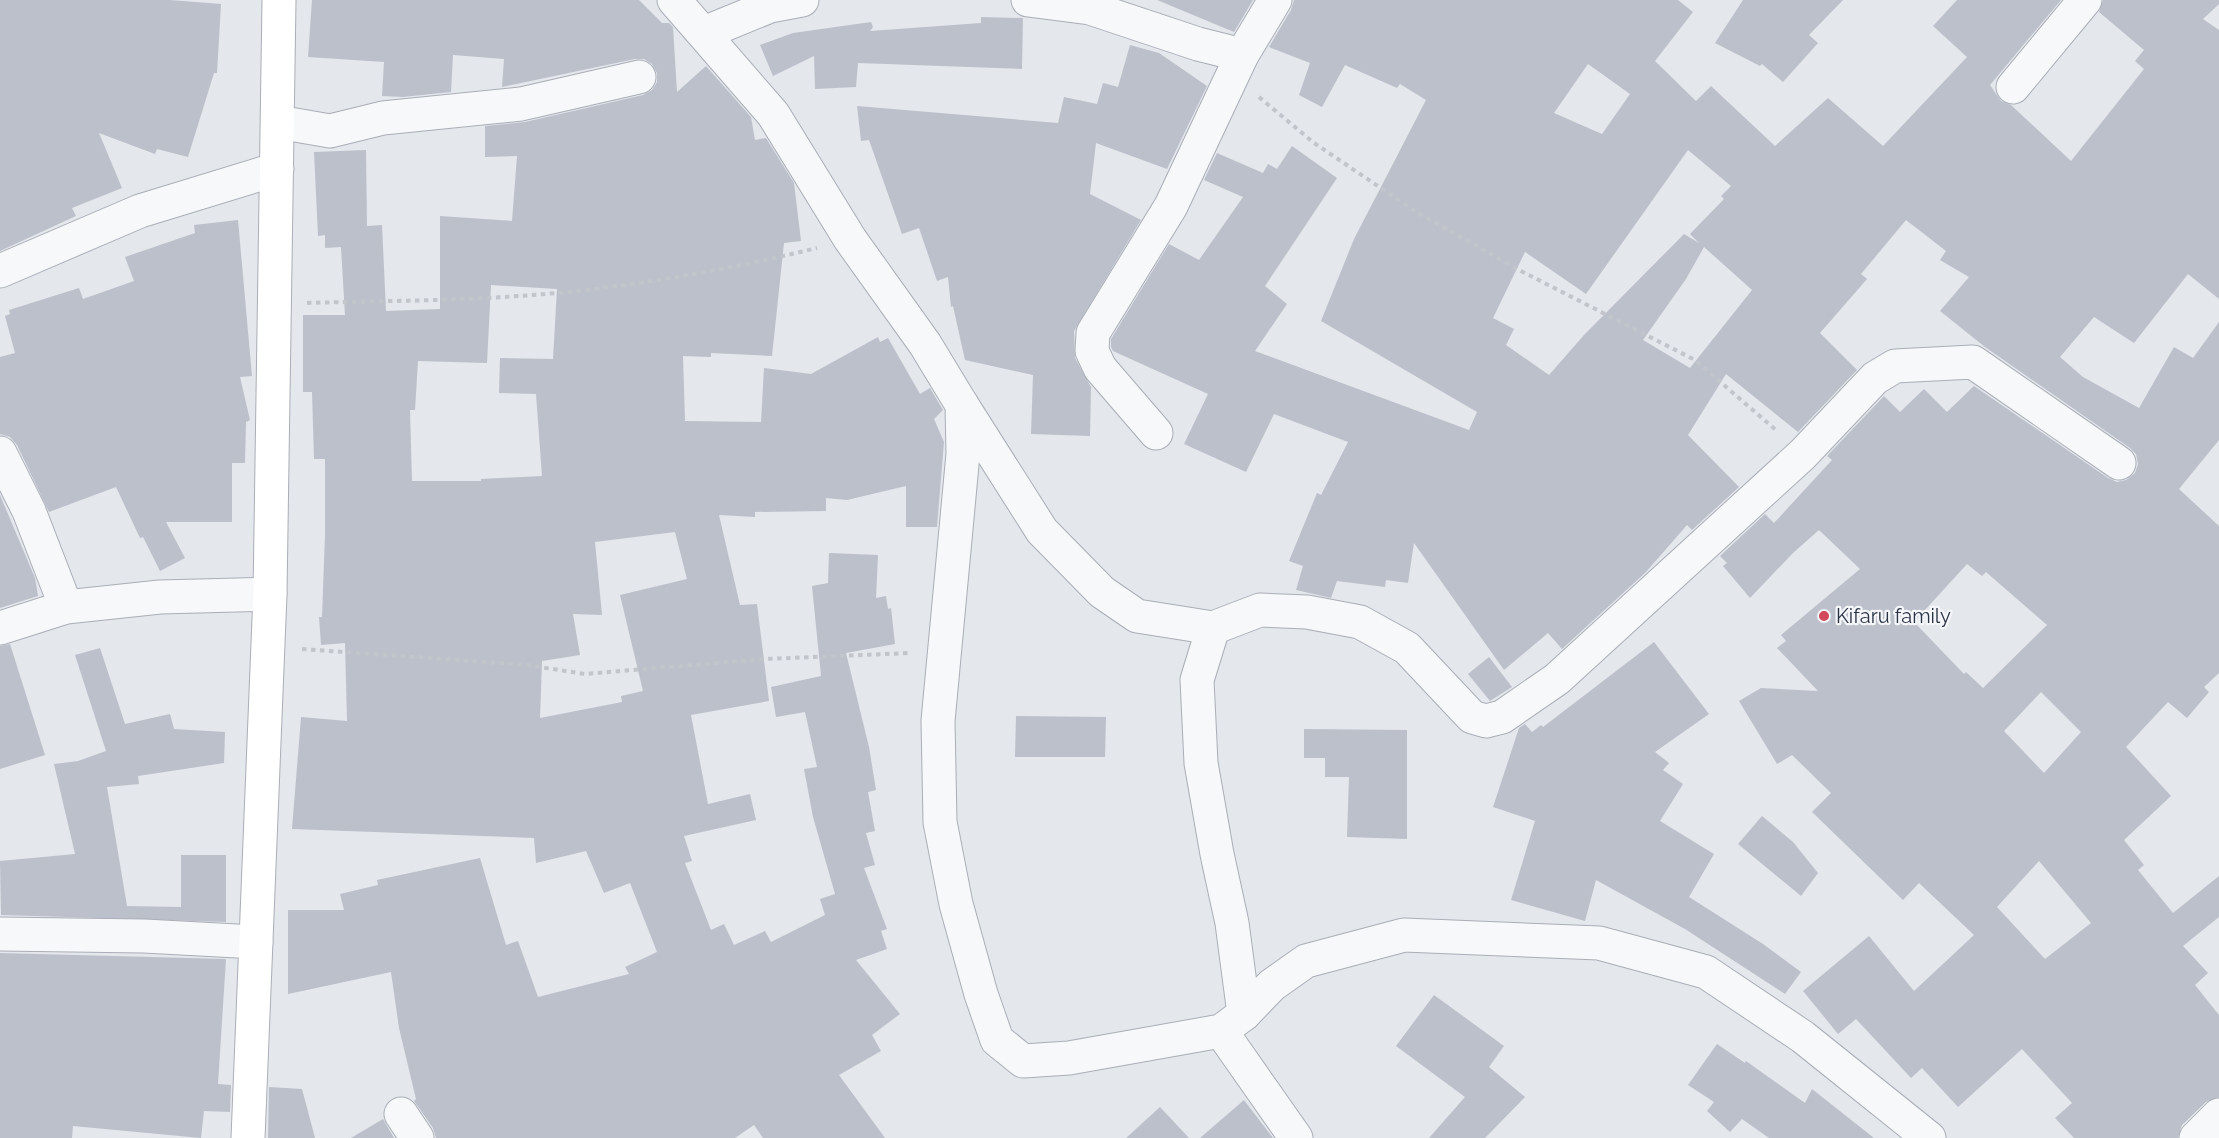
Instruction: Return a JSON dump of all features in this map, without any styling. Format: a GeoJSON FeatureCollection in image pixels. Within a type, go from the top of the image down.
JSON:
{"type":"FeatureCollection","features":[{"type":"Feature","properties":{"kind":"street"},"geometry":{"type":"LineString","coordinates":[[248,1138],[270,594],[279,0]]}},
{"type":"Feature","properties":{"kind":"street"},"geometry":{"type":"LineString","coordinates":[[674,0],[773,114],[850,239],[925,344],[1042,531],[1102,592],[1137,616],[1214,628],[1260,610],[1307,612],[1360,622],[1407,648],[1472,717],[1486,721],[1502,717],[1557,679],[1803,454],[1875,378],[1895,366],[1973,362],[2119,463]]}},
{"type":"Feature","properties":{"kind":"street"},"geometry":{"type":"LineString","coordinates":[[704,33],[770,6],[801,0]]}},
{"type":"Feature","properties":{"kind":"street"},"geometry":{"type":"LineString","coordinates":[[1028,0],[1090,8],[1197,44],[1238,65]]}},
{"type":"Feature","properties":{"kind":"street"},"geometry":{"type":"LineString","coordinates":[[1156,433],[1100,368],[1092,351],[1093,333],[1171,206],[1238,65],[1275,0]]}},
{"type":"Feature","properties":{"kind":"street"},"geometry":{"type":"LineString","coordinates":[[2013,87],[2085,0]]}},
{"type":"Feature","properties":{"kind":"street"},"geometry":{"type":"LineString","coordinates":[[278,122],[330,131],[383,118],[521,104],[639,77]]}},
{"type":"Feature","properties":{"kind":"street"},"geometry":{"type":"LineString","coordinates":[[0,271],[140,211],[277,169]]}},
{"type":"Feature","properties":{"kind":"street"},"geometry":{"type":"LineString","coordinates":[[962,405],[963,454],[938,721],[940,822],[956,904],[997,1040],[1023,1061],[1069,1058],[1233,1023],[1272,985],[1306,961],[1404,935],[1599,943],[1706,972],[1803,1037],[1929,1138]]}},
{"type":"Feature","properties":{"kind":"street"},"geometry":{"type":"LineString","coordinates":[[0,453],[29,511],[66,607]]}},
{"type":"Feature","properties":{"kind":"street"},"geometry":{"type":"LineString","coordinates":[[0,628],[66,607],[160,597],[270,594]]}},
{"type":"Feature","properties":{"kind":"street"},"geometry":{"type":"LineString","coordinates":[[1214,628],[1197,680],[1201,763],[1232,923],[1233,1023],[1296,1138]]}},
{"type":"Feature","properties":{"kind":"street"},"geometry":{"type":"LineString","coordinates":[[0,934],[144,936],[256,942]]}},
{"type":"Feature","properties":{"kind":"street"},"geometry":{"type":"LineString","coordinates":[[2196,1138],[2219,1115]]}},
{"type":"Feature","properties":{"kind":"path"},"geometry":{"type":"LineString","coordinates":[[1238,65],[1314,143],[1419,213],[1521,271],[1695,360],[1803,454]]}},
{"type":"Feature","properties":{"kind":"path"},"geometry":{"type":"LineString","coordinates":[[275,304],[503,297],[594,289],[761,262],[850,239]]}},
{"type":"Feature","properties":{"kind":"path"},"geometry":{"type":"LineString","coordinates":[[268,647],[527,665],[585,674],[765,659],[945,650]]}},
{"type":"Feature","properties":{"kind":"building"},"geometry":{"type":"Polygon","coordinates":[[[0,0],[170,0],[221,4],[217,73],[214,73],[188,157],[157,149],[155,154],[99,133],[122,188],[72,208],[76,216],[0,251],[0,0]]]}},
{"type":"Feature","properties":{"kind":"building"},"geometry":{"type":"Polygon","coordinates":[[[312,0],[639,0],[662,23],[669,23],[673,27],[677,92],[706,66],[751,117],[755,140],[766,138],[794,183],[801,241],[784,243],[772,356],[711,353],[711,357],[683,356],[685,421],[761,422],[764,368],[811,374],[878,337],[880,342],[888,338],[920,394],[930,388],[943,410],[934,419],[944,442],[937,527],[906,527],[906,486],[847,500],[826,498],[826,511],[755,512],[755,517],[719,515],[740,605],[757,604],[769,701],[691,715],[708,804],[750,794],[756,820],[684,836],[692,861],[685,863],[711,930],[724,924],[734,945],[765,931],[771,942],[825,915],[820,899],[835,894],[813,817],[804,769],[817,767],[805,712],[776,717],[771,687],[821,676],[812,586],[828,583],[829,553],[878,555],[876,598],[886,596],[888,609],[891,608],[895,644],[846,653],[869,747],[876,790],[868,792],[875,831],[866,833],[875,865],[864,868],[887,929],[881,931],[887,949],[856,960],[900,1014],[872,1035],[881,1051],[839,1075],[885,1138],[763,1138],[754,1125],[735,1138],[436,1138],[433,1128],[414,1101],[416,1099],[399,1028],[391,972],[288,994],[288,910],[344,910],[340,894],[378,885],[377,880],[480,858],[506,945],[518,941],[538,997],[629,974],[625,967],[657,952],[630,883],[604,893],[586,851],[536,863],[534,838],[292,829],[301,717],[347,721],[345,643],[321,645],[319,617],[322,617],[325,459],[314,459],[312,392],[303,392],[303,315],[345,315],[341,247],[325,248],[325,235],[318,236],[314,152],[366,150],[367,226],[382,225],[386,311],[440,309],[440,216],[512,221],[517,156],[485,157],[485,126],[525,122],[643,95],[652,90],[657,82],[657,73],[652,64],[644,59],[635,59],[502,87],[504,59],[453,55],[451,92],[403,97],[382,96],[384,62],[308,57],[312,0]],[[491,285],[487,363],[418,361],[415,410],[410,410],[412,481],[481,481],[481,479],[542,476],[536,394],[499,393],[500,358],[553,359],[557,289],[491,285]],[[675,532],[595,542],[602,615],[573,614],[580,655],[542,661],[540,718],[622,702],[621,696],[643,691],[620,595],[687,579],[675,532]]]}},
{"type":"Feature","properties":{"kind":"building"},"geometry":{"type":"Polygon","coordinates":[[[1157,0],[1253,0],[1234,32],[1157,0]]]}},
{"type":"Feature","properties":{"kind":"building"},"geometry":{"type":"Polygon","coordinates":[[[1294,0],[1678,0],[1693,12],[1655,61],[1696,101],[1711,86],[1775,146],[1828,98],[1883,146],[1967,57],[1933,26],[1957,0],[2061,0],[1990,85],[2001,101],[2011,105],[2071,161],[2144,69],[2135,61],[2144,50],[2099,12],[2103,0],[2219,0],[2219,4],[2203,19],[2219,30],[2219,299],[2188,274],[2134,343],[2094,317],[2060,357],[2083,377],[2139,408],[2174,347],[2193,358],[2219,322],[2219,440],[2179,489],[2219,526],[2219,673],[2204,687],[2209,692],[2187,718],[2168,702],[2126,747],[2171,796],[2124,840],[2144,865],[2138,870],[2173,913],[2219,876],[2219,917],[2183,946],[2208,973],[2195,985],[2219,1015],[2219,1097],[2206,1102],[2182,1125],[2178,1138],[2074,1138],[2055,1118],[2072,1103],[2022,1049],[1958,1107],[1922,1068],[1911,1078],[1856,1019],[1838,1034],[1803,991],[1869,936],[1914,991],[1974,935],[1919,883],[1903,900],[1812,812],[1831,793],[1792,755],[1777,764],[1739,701],[1761,688],[1818,691],[1777,648],[1786,641],[1781,635],[1860,569],[1819,530],[1793,553],[1750,598],[1723,566],[1727,563],[1720,556],[1765,514],[1774,523],[1832,460],[1827,456],[1884,396],[1900,412],[1924,389],[1947,412],[1974,386],[2117,482],[2126,480],[2135,473],[2138,464],[2136,454],[1985,347],[1940,311],[1969,277],[1940,260],[1946,251],[1906,220],[1861,274],[1867,279],[1820,333],[1857,370],[1798,432],[1726,374],[1688,435],[1739,487],[1692,530],[1687,525],[1646,572],[1562,649],[1548,633],[1504,670],[1414,543],[1408,583],[1386,580],[1385,587],[1337,581],[1331,598],[1296,590],[1303,566],[1289,561],[1317,493],[1321,495],[1348,442],[1274,414],[1246,472],[1184,444],[1208,394],[1113,351],[1111,347],[1111,339],[1169,244],[1199,260],[1243,197],[1204,180],[1217,153],[1263,173],[1268,164],[1277,169],[1292,146],[1337,178],[1265,286],[1287,304],[1255,351],[1469,430],[1477,412],[1321,321],[1354,239],[1426,100],[1400,84],[1397,88],[1345,65],[1322,107],[1299,95],[1310,63],[1269,47],[1291,10],[1294,0]],[[1588,64],[1554,113],[1602,134],[1630,94],[1588,64]],[[1688,150],[1586,294],[1525,252],[1493,318],[1514,329],[1506,345],[1549,375],[1584,335],[1684,234],[1699,243],[1690,234],[1724,199],[1721,196],[1731,186],[1688,150]],[[1704,247],[1686,279],[1643,340],[1690,368],[1752,290],[1704,247]],[[1967,564],[1914,622],[1964,674],[1966,672],[1983,688],[2047,625],[1986,572],[1982,576],[1967,564]],[[2041,692],[2004,731],[2044,773],[2081,732],[2041,692]],[[2039,861],[1997,907],[2045,959],[2091,923],[2039,861]]]}},
{"type":"Feature","properties":{"kind":"building"},"geometry":{"type":"Polygon","coordinates":[[[1743,0],[1843,0],[1809,35],[1818,43],[1783,82],[1762,64],[1760,66],[1715,43],[1743,0]]]}},
{"type":"Feature","properties":{"kind":"building"},"geometry":{"type":"Polygon","coordinates":[[[981,17],[1023,18],[1022,69],[858,63],[856,87],[815,89],[814,56],[773,76],[760,45],[793,33],[871,22],[873,27],[870,31],[981,23],[981,17]]]}},
{"type":"Feature","properties":{"kind":"building"},"geometry":{"type":"Polygon","coordinates":[[[1130,45],[1159,53],[1207,86],[1167,169],[1096,143],[1090,194],[1141,220],[1074,331],[1075,358],[1091,387],[1090,436],[1031,434],[1033,375],[965,360],[953,306],[951,307],[948,277],[937,281],[919,228],[902,234],[869,140],[861,141],[857,106],[1058,123],[1064,97],[1097,104],[1103,83],[1118,87],[1130,45]]]}},
{"type":"Feature","properties":{"kind":"building"},"geometry":{"type":"Polygon","coordinates":[[[238,220],[252,376],[240,377],[250,420],[246,422],[245,463],[232,463],[232,522],[166,522],[185,558],[160,571],[143,537],[140,538],[116,487],[49,512],[17,445],[10,437],[0,434],[0,357],[15,353],[5,316],[10,314],[9,310],[79,288],[83,299],[134,281],[125,257],[195,233],[194,225],[238,220]]]}},
{"type":"Feature","properties":{"kind":"building"},"geometry":{"type":"Polygon","coordinates":[[[0,495],[35,578],[38,596],[0,608],[0,495]]]}},
{"type":"Feature","properties":{"kind":"building"},"geometry":{"type":"Polygon","coordinates":[[[1654,642],[1709,714],[1655,752],[1669,763],[1663,770],[1683,784],[1660,821],[1714,854],[1689,897],[1763,944],[1801,972],[1785,994],[1685,929],[1596,880],[1585,921],[1511,900],[1535,821],[1493,807],[1519,728],[1525,724],[1532,732],[1541,725],[1543,727],[1654,642]]]}},
{"type":"Feature","properties":{"kind":"building"},"geometry":{"type":"Polygon","coordinates":[[[10,644],[45,755],[0,769],[0,646],[10,644]]]}},
{"type":"Feature","properties":{"kind":"building"},"geometry":{"type":"Polygon","coordinates":[[[100,648],[125,724],[170,714],[174,729],[225,732],[224,763],[138,776],[139,784],[107,787],[127,906],[181,907],[181,855],[226,855],[226,922],[1,915],[0,861],[75,854],[54,764],[78,761],[106,751],[75,655],[100,648]]]}},
{"type":"Feature","properties":{"kind":"building"},"geometry":{"type":"Polygon","coordinates":[[[1489,657],[1512,687],[1490,701],[1468,674],[1489,657]]]}},
{"type":"Feature","properties":{"kind":"building"},"geometry":{"type":"Polygon","coordinates":[[[1016,716],[1106,717],[1105,757],[1015,757],[1016,716]]]}},
{"type":"Feature","properties":{"kind":"building"},"geometry":{"type":"Polygon","coordinates":[[[1304,729],[1407,730],[1407,839],[1347,837],[1349,777],[1325,777],[1325,758],[1304,758],[1304,729]]]}},
{"type":"Feature","properties":{"kind":"building"},"geometry":{"type":"Polygon","coordinates":[[[1762,816],[1793,842],[1818,873],[1801,896],[1738,844],[1762,816]]]}},
{"type":"Feature","properties":{"kind":"building"},"geometry":{"type":"Polygon","coordinates":[[[0,953],[226,959],[218,1084],[231,1085],[230,1112],[204,1111],[201,1138],[73,1126],[72,1138],[0,1138],[0,953]]]}},
{"type":"Feature","properties":{"kind":"building"},"geometry":{"type":"Polygon","coordinates":[[[1434,995],[1504,1046],[1489,1067],[1525,1097],[1485,1138],[1429,1138],[1465,1097],[1396,1046],[1434,995]]]}},
{"type":"Feature","properties":{"kind":"building"},"geometry":{"type":"Polygon","coordinates":[[[1717,1044],[1745,1063],[1746,1061],[1805,1103],[1812,1089],[1874,1138],[1769,1138],[1742,1119],[1730,1132],[1707,1111],[1714,1102],[1688,1085],[1717,1044]]]}},
{"type":"Feature","properties":{"kind":"building"},"geometry":{"type":"Polygon","coordinates":[[[269,1087],[302,1089],[315,1138],[268,1138],[269,1087]]]}},
{"type":"Feature","properties":{"kind":"building"},"geometry":{"type":"Polygon","coordinates":[[[1244,1100],[1273,1138],[1200,1138],[1244,1100]]]}},
{"type":"Feature","properties":{"kind":"building"},"geometry":{"type":"Polygon","coordinates":[[[1160,1107],[1189,1138],[1126,1138],[1160,1107]]]}},
{"type":"Feature","properties":{"kind":"building"},"geometry":{"type":"Polygon","coordinates":[[[383,1119],[394,1138],[351,1138],[383,1119]]]}},
{"type":"Feature","properties":{"kind":"place","name":"Kifaru family"},"geometry":{"type":"Point","coordinates":[1824,616]}}]}
